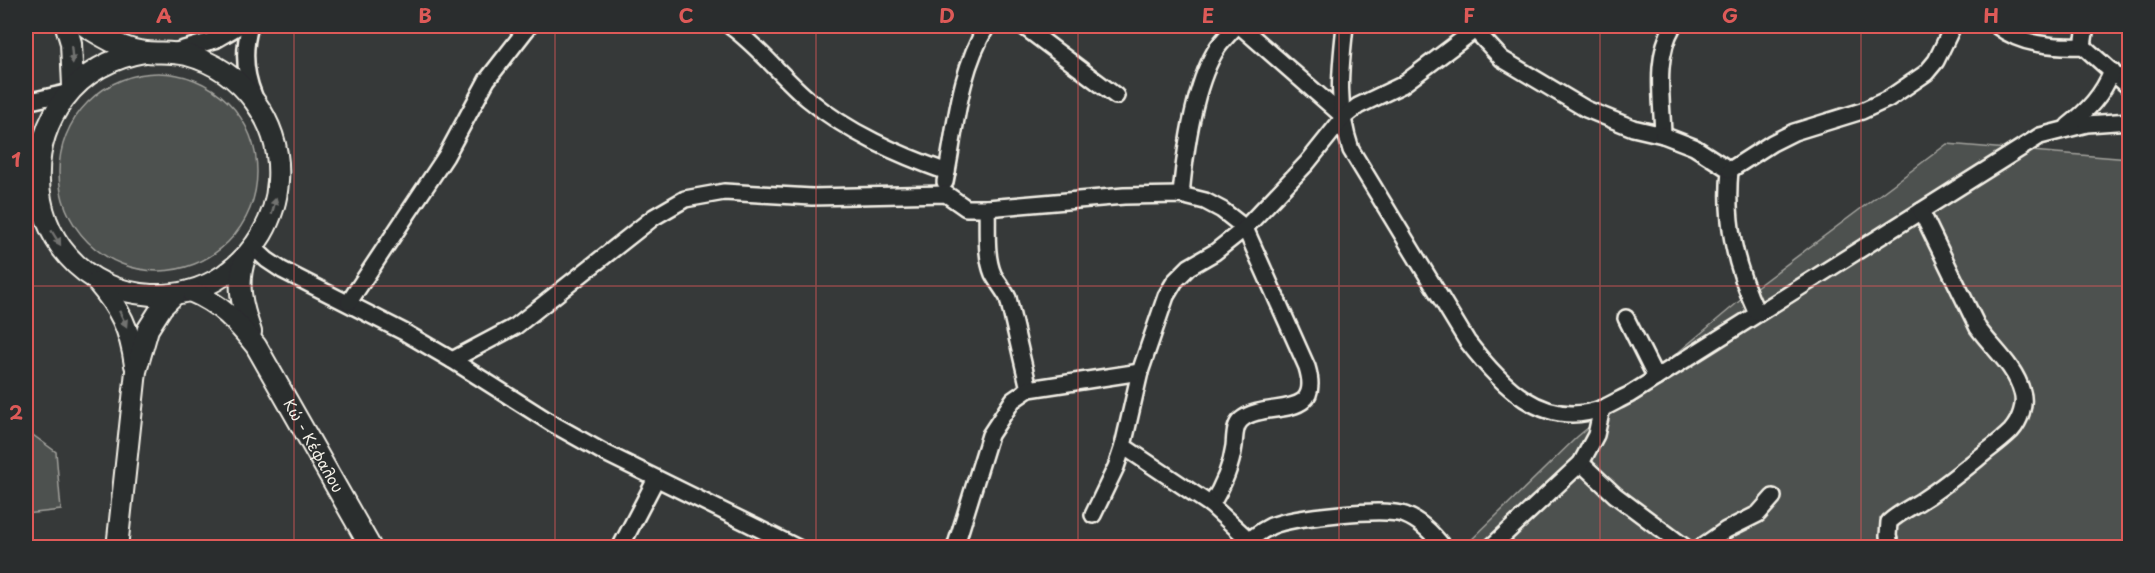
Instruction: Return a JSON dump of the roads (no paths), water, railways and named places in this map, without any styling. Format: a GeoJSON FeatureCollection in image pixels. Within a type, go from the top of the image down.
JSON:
{"type":"FeatureCollection","features":[{"type":"Feature","properties":{"kind":"main road"},"geometry":{"type":"LineString","coordinates":[[66,26],[71,42],[69,90]]}},
{"type":"Feature","properties":{"kind":"main road"},"geometry":{"type":"LineString","coordinates":[[85,26],[122,45],[145,52]]}},
{"type":"Feature","properties":{"kind":"main road"},"geometry":{"type":"LineString","coordinates":[[145,52],[172,52],[202,60],[223,71],[241,85],[261,110],[272,134],[279,175],[272,215],[249,252],[220,278],[183,292],[158,295],[132,292],[107,284],[72,260],[44,217],[38,193],[36,168],[45,128],[69,90],[83,77],[106,63],[145,52]]}},
{"type":"Feature","properties":{"kind":"main road","name":"Κώ - Κέφαλου"},"geometry":{"type":"LineString","coordinates":[[249,252],[240,272],[239,286],[245,316],[256,346],[371,548]]}},
{"type":"Feature","properties":{"kind":"main road"},"geometry":{"type":"LineString","coordinates":[[91,275],[114,302],[124,320],[133,348],[136,370]]}},
{"type":"Feature","properties":{"kind":"main road"},"geometry":{"type":"LineString","coordinates":[[117,548],[136,370],[148,329],[162,307],[183,292]]}},
{"type":"Feature","properties":{"kind":"main road","name":"Κώ - Κέφαλου"},"geometry":{"type":"LineString","coordinates":[[183,292],[205,297],[233,318],[256,346]]}},
{"type":"Feature","properties":{"kind":"street"},"geometry":{"type":"LineString","coordinates":[[172,52],[215,40],[239,26]]}},
{"type":"Feature","properties":{"kind":"street"},"geometry":{"type":"LineString","coordinates":[[250,26],[245,48],[246,73],[261,110]]}},
{"type":"Feature","properties":{"kind":"street"},"geometry":{"type":"LineString","coordinates":[[349,302],[446,156],[487,80],[529,26]]}},
{"type":"Feature","properties":{"kind":"street"},"geometry":{"type":"LineString","coordinates":[[730,26],[745,37],[807,98],[832,117],[868,140],[907,158],[947,172]]}},
{"type":"Feature","properties":{"kind":"street"},"geometry":{"type":"LineString","coordinates":[[946,194],[945,182],[961,92],[978,39],[987,26]]}},
{"type":"Feature","properties":{"kind":"street"},"geometry":{"type":"LineString","coordinates":[[1023,26],[1116,96]]}},
{"type":"Feature","properties":{"kind":"street"},"geometry":{"type":"LineString","coordinates":[[1181,195],[1190,133],[1202,82],[1217,48],[1238,26],[1344,117]]}},
{"type":"Feature","properties":{"kind":"street"},"geometry":{"type":"LineString","coordinates":[[1345,26],[1339,75],[1345,133],[1351,150],[1467,341],[1512,392],[1552,411],[1579,413],[1602,408],[1629,395],[2040,136],[2065,128],[2130,121]]}},
{"type":"Feature","properties":{"kind":"street"},"geometry":{"type":"LineString","coordinates":[[1663,135],[1661,65],[1663,47],[1673,26]]}},
{"type":"Feature","properties":{"kind":"street"},"geometry":{"type":"LineString","coordinates":[[1730,170],[1794,132],[1862,111],[1888,99],[1926,73],[1936,62],[1953,26]]}},
{"type":"Feature","properties":{"kind":"street"},"geometry":{"type":"LineString","coordinates":[[1997,26],[2005,32],[2039,45],[2083,46],[2130,88]]}},
{"type":"Feature","properties":{"kind":"street"},"geometry":{"type":"LineString","coordinates":[[2083,46],[2086,26]]}},
{"type":"Feature","properties":{"kind":"street"},"geometry":{"type":"LineString","coordinates":[[1093,515],[1116,467],[1140,372],[1166,296],[1175,281],[1189,267],[1215,252],[1245,228],[1307,162],[1344,117],[1358,106],[1402,85],[1477,27],[1502,58],[1586,109],[1633,128],[1663,135],[1694,147],[1730,170]]}},
{"type":"Feature","properties":{"kind":"street"},"geometry":{"type":"LineString","coordinates":[[2065,128],[2091,107],[2108,83],[2112,71]]}},
{"type":"Feature","properties":{"kind":"street"},"geometry":{"type":"LineString","coordinates":[[26,102],[69,90]]}},
{"type":"Feature","properties":{"kind":"street"},"geometry":{"type":"LineString","coordinates":[[26,139],[36,168]]}},
{"type":"Feature","properties":{"kind":"street"},"geometry":{"type":"LineString","coordinates":[[1730,170],[1728,196],[1735,252],[1742,281],[1757,313]]}},
{"type":"Feature","properties":{"kind":"street"},"geometry":{"type":"LineString","coordinates":[[452,360],[516,326],[654,217],[685,198],[724,192],[812,197],[946,194],[966,208],[987,208],[1124,196],[1181,195],[1205,201],[1222,210],[1245,228],[1307,367],[1311,382],[1310,393],[1302,400],[1290,406],[1249,416],[1240,421],[1235,431],[1230,468],[1223,486],[1211,505]]}},
{"type":"Feature","properties":{"kind":"street"},"geometry":{"type":"LineString","coordinates":[[987,208],[991,266],[994,277],[1008,298],[1029,389]]}},
{"type":"Feature","properties":{"kind":"street"},"geometry":{"type":"LineString","coordinates":[[1891,548],[1888,536],[1889,522],[1899,513],[1923,500],[1960,474],[2013,430],[2022,413],[2023,393],[2015,376],[2004,357],[1989,344],[1978,328],[1921,211]]}},
{"type":"Feature","properties":{"kind":"street"},"geometry":{"type":"LineString","coordinates":[[249,252],[349,302],[452,360],[553,424],[656,479],[798,548]]}},
{"type":"Feature","properties":{"kind":"street"},"geometry":{"type":"LineString","coordinates":[[1626,318],[1656,378]]}},
{"type":"Feature","properties":{"kind":"street"},"geometry":{"type":"LineString","coordinates":[[955,548],[990,435],[1013,400],[1029,389],[1140,372]]}},
{"type":"Feature","properties":{"kind":"street"},"geometry":{"type":"LineString","coordinates":[[1490,548],[1581,463],[1596,435],[1602,408]]}},
{"type":"Feature","properties":{"kind":"street"},"geometry":{"type":"LineString","coordinates":[[1123,446],[1211,505],[1245,544],[1271,526],[1304,518],[1386,511],[1405,514],[1416,521],[1444,548]]}},
{"type":"Feature","properties":{"kind":"street"},"geometry":{"type":"LineString","coordinates":[[1581,463],[1615,495],[1686,548]]}},
{"type":"Feature","properties":{"kind":"street"},"geometry":{"type":"LineString","coordinates":[[620,548],[656,479]]}},
{"type":"Feature","properties":{"kind":"street"},"geometry":{"type":"LineString","coordinates":[[1700,548],[1726,530],[1758,514],[1773,497]]}}]}
